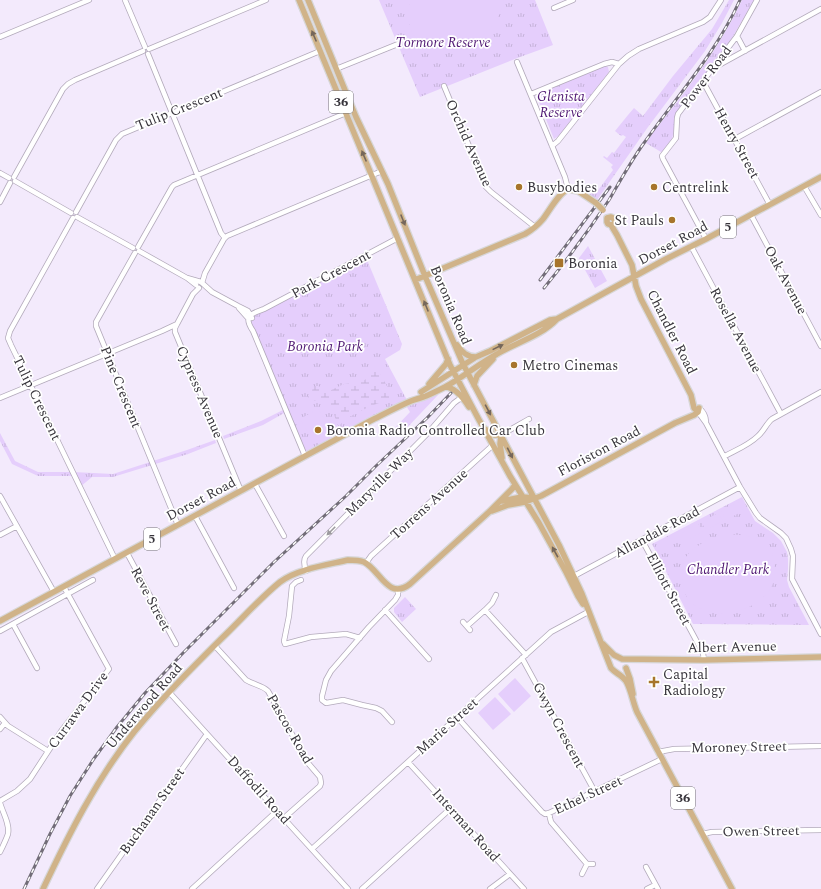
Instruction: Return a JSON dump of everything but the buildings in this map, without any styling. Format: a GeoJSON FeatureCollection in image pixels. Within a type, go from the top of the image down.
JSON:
{"type":"FeatureCollection","features":[{"type":"Feature","properties":{"kind":"main road","name":"Boronia Road"},"geometry":{"type":"LineString","coordinates":[[299,0],[453,371],[503,464],[541,527],[578,596],[588,611]]}},
{"type":"Feature","properties":{"kind":"main road","name":"Boronia Road"},"geometry":{"type":"LineString","coordinates":[[308,0],[356,117],[382,171],[463,364],[559,545],[602,641],[611,666]]}},
{"type":"Feature","properties":{"kind":"main road","name":"Dorset Road"},"geometry":{"type":"LineString","coordinates":[[0,621],[389,411],[428,395],[458,380],[498,353],[526,340],[552,324],[557,319],[634,276],[821,177]]}},
{"type":"Feature","properties":{"kind":"main road"},"geometry":{"type":"LineString","coordinates":[[415,280],[525,234],[535,227],[561,194],[568,189]]}},
{"type":"Feature","properties":{"kind":"main road","name":"Chandler Road"},"geometry":{"type":"LineString","coordinates":[[568,189],[578,191],[596,203],[609,217],[614,219],[612,224],[632,265],[636,286],[647,312],[697,409]]}},
{"type":"Feature","properties":{"kind":"main road","name":"Dorset Road"},"geometry":{"type":"LineString","coordinates":[[421,392],[476,357],[550,320],[557,319]]}},
{"type":"Feature","properties":{"kind":"main road"},"geometry":{"type":"LineString","coordinates":[[450,334],[463,352],[470,357],[476,357]]}},
{"type":"Feature","properties":{"kind":"main road"},"geometry":{"type":"LineString","coordinates":[[474,385],[477,376],[498,353]]}},
{"type":"Feature","properties":{"kind":"main road","name":"Dorset Road"},"geometry":{"type":"LineString","coordinates":[[413,400],[433,380],[446,364],[448,359]]}},
{"type":"Feature","properties":{"kind":"main road","name":"Boronia Road"},"geometry":{"type":"LineString","coordinates":[[445,387],[453,389],[478,418]]}},
{"type":"Feature","properties":{"kind":"main road","name":"Floriston Road"},"geometry":{"type":"LineString","coordinates":[[489,512],[535,498],[686,418],[697,409]]}},
{"type":"Feature","properties":{"kind":"main road"},"geometry":{"type":"LineString","coordinates":[[483,427],[494,435],[501,435],[500,444],[503,464]]}},
{"type":"Feature","properties":{"kind":"main road"},"geometry":{"type":"LineString","coordinates":[[510,476],[520,471]]}},
{"type":"Feature","properties":{"kind":"main road"},"geometry":{"type":"LineString","coordinates":[[366,563],[386,584],[398,589],[405,588],[489,512],[515,485]]}},
{"type":"Feature","properties":{"kind":"main road"},"geometry":{"type":"LineString","coordinates":[[498,502],[506,499],[522,497],[535,498]]}},
{"type":"Feature","properties":{"kind":"main road","name":"Underwood Road"},"geometry":{"type":"LineString","coordinates":[[43,889],[69,834],[116,756],[131,736],[169,692],[280,582],[291,575],[304,571],[353,560],[366,563]]}},
{"type":"Feature","properties":{"kind":"main road","name":"Boronia Road"},"geometry":{"type":"LineString","coordinates":[[602,641],[612,653],[620,659]]}},
{"type":"Feature","properties":{"kind":"main road","name":"Albert Avenue"},"geometry":{"type":"LineString","coordinates":[[620,659],[704,660],[821,657]]}},
{"type":"Feature","properties":{"kind":"main road"},"geometry":{"type":"LineString","coordinates":[[611,666],[613,660],[620,659]]}},
{"type":"Feature","properties":{"kind":"main road","name":"36"},"geometry":{"type":"LineString","coordinates":[[620,659],[625,662],[630,679],[634,706]]}},
{"type":"Feature","properties":{"kind":"main road","name":"Albert Avenue"},"geometry":{"type":"LineString","coordinates":[[626,667],[635,662],[644,660]]}},
{"type":"Feature","properties":{"kind":"main road","name":"36"},"geometry":{"type":"LineString","coordinates":[[611,666],[612,670],[617,672],[626,682],[637,712],[732,889]]}},
{"type":"Feature","properties":{"kind":"main road"},"geometry":{"type":"LineString","coordinates":[[617,672],[622,672],[626,667]]}},
{"type":"Feature","properties":{"kind":"street"},"geometry":{"type":"LineString","coordinates":[[0,37],[89,0]]}},
{"type":"Feature","properties":{"kind":"street"},"geometry":{"type":"LineString","coordinates":[[125,0],[222,234],[225,238]]}},
{"type":"Feature","properties":{"kind":"street"},"geometry":{"type":"LineString","coordinates":[[0,202],[66,85],[72,81],[266,0]]}},
{"type":"Feature","properties":{"kind":"street"},"geometry":{"type":"LineString","coordinates":[[554,8],[573,0]]}},
{"type":"Feature","properties":{"kind":"street"},"geometry":{"type":"LineString","coordinates":[[552,146],[558,142],[619,64],[628,56],[703,22],[710,17],[720,0]]}},
{"type":"Feature","properties":{"kind":"street","name":"Power Road"},"geometry":{"type":"LineString","coordinates":[[706,239],[662,156],[676,138],[678,114],[737,36],[757,0]]}},
{"type":"Feature","properties":{"kind":"street"},"geometry":{"type":"LineString","coordinates":[[713,68],[821,9]]}},
{"type":"Feature","properties":{"kind":"street"},"geometry":{"type":"LineString","coordinates":[[737,36],[745,50]]}},
{"type":"Feature","properties":{"kind":"street"},"geometry":{"type":"LineString","coordinates":[[336,68],[398,44]]}},
{"type":"Feature","properties":{"kind":"street","name":"Tulip Crescent"},"geometry":{"type":"LineString","coordinates":[[115,559],[10,342],[8,334],[120,135],[320,51]]}},
{"type":"Feature","properties":{"kind":"street"},"geometry":{"type":"LineString","coordinates":[[517,62],[566,180],[568,189]]}},
{"type":"Feature","properties":{"kind":"street"},"geometry":{"type":"LineString","coordinates":[[530,94],[604,64],[612,62],[619,64]]}},
{"type":"Feature","properties":{"kind":"street","name":"Henry Street"},"geometry":{"type":"LineString","coordinates":[[702,83],[706,87],[770,204]]}},
{"type":"Feature","properties":{"kind":"street","name":"Orchid Avenue"},"geometry":{"type":"LineString","coordinates":[[444,86],[486,187],[535,227]]}},
{"type":"Feature","properties":{"kind":"street"},"geometry":{"type":"LineString","coordinates":[[735,139],[821,92]]}},
{"type":"Feature","properties":{"kind":"street","name":"Pine Crescent"},"geometry":{"type":"LineString","coordinates":[[178,525],[96,327],[96,323],[173,186],[198,174],[346,113]]}},
{"type":"Feature","properties":{"kind":"street"},"geometry":{"type":"LineString","coordinates":[[0,398],[176,326],[228,235],[382,171]]}},
{"type":"Feature","properties":{"kind":"street"},"geometry":{"type":"LineString","coordinates":[[0,173],[246,310],[251,317],[248,323],[253,331],[305,456]]}},
{"type":"Feature","properties":{"kind":"street"},"geometry":{"type":"LineString","coordinates":[[804,186],[821,215]]}},
{"type":"Feature","properties":{"kind":"street","name":"Oak Avenue"},"geometry":{"type":"LineString","coordinates":[[751,215],[821,346]]}},
{"type":"Feature","properties":{"kind":"street","name":"Park Crescent"},"geometry":{"type":"LineString","coordinates":[[251,317],[398,238]]}},
{"type":"Feature","properties":{"kind":"street","name":"Rosella Avenue"},"geometry":{"type":"LineString","coordinates":[[691,246],[781,414]]}},
{"type":"Feature","properties":{"kind":"street","name":"Cypress Avenue"},"geometry":{"type":"LineString","coordinates":[[176,326],[176,334],[241,491]]}},
{"type":"Feature","properties":{"kind":"street"},"geometry":{"type":"LineString","coordinates":[[725,456],[756,438],[768,422],[821,392]]}},
{"type":"Feature","properties":{"kind":"street","name":"Maryville Way"},"geometry":{"type":"LineString","coordinates":[[304,571],[306,556],[428,433],[452,404],[462,398]]}},
{"type":"Feature","properties":{"kind":"street","name":"Chandler Road"},"geometry":{"type":"LineString","coordinates":[[697,409],[706,417],[706,422],[740,487],[756,513],[760,518],[786,538],[793,556],[792,579],[821,634]]}},
{"type":"Feature","properties":{"kind":"street"},"geometry":{"type":"LineString","coordinates":[[501,435],[529,419]]}},
{"type":"Feature","properties":{"kind":"street","name":"Torrens Avenue"},"geometry":{"type":"LineString","coordinates":[[366,563],[371,556],[493,445]]}},
{"type":"Feature","properties":{"kind":"street"},"geometry":{"type":"LineString","coordinates":[[255,484],[284,536]]}},
{"type":"Feature","properties":{"kind":"street","name":"Allandale Road"},"geometry":{"type":"LineString","coordinates":[[574,576],[740,487]]}},
{"type":"Feature","properties":{"kind":"street"},"geometry":{"type":"LineString","coordinates":[[0,496],[54,592]]}},
{"type":"Feature","properties":{"kind":"street"},"geometry":{"type":"LineString","coordinates":[[195,516],[234,588]]}},
{"type":"Feature","properties":{"kind":"street"},"geometry":{"type":"LineString","coordinates":[[0,535],[17,526]]}},
{"type":"Feature","properties":{"kind":"street","name":"Elliott Street"},"geometry":{"type":"LineString","coordinates":[[642,540],[703,653],[704,660]]}},
{"type":"Feature","properties":{"kind":"street","name":"Reve Street"},"geometry":{"type":"LineString","coordinates":[[127,553],[176,644]]}},
{"type":"Feature","properties":{"kind":"street"},"geometry":{"type":"LineString","coordinates":[[0,631],[93,580]]}},
{"type":"Feature","properties":{"kind":"street"},"geometry":{"type":"LineString","coordinates":[[301,580],[292,586],[289,616],[284,641],[285,644],[300,639],[350,634],[360,638]]}},
{"type":"Feature","properties":{"kind":"street","name":"Currawa Drive"},"geometry":{"type":"LineString","coordinates":[[0,802],[17,791],[30,779],[77,710],[109,669],[64,586]]}},
{"type":"Feature","properties":{"kind":"street"},"geometry":{"type":"LineString","coordinates":[[392,722],[378,708],[343,700],[326,703],[322,700],[322,693],[329,674],[396,598],[398,589]]}},
{"type":"Feature","properties":{"kind":"street"},"geometry":{"type":"LineString","coordinates":[[463,622],[468,628],[492,603],[496,595]]}},
{"type":"Feature","properties":{"kind":"street"},"geometry":{"type":"LineString","coordinates":[[385,610],[429,659]]}},
{"type":"Feature","properties":{"kind":"street","name":"Gwyn Crescent"},"geometry":{"type":"LineString","coordinates":[[485,610],[524,656],[595,792]]}},
{"type":"Feature","properties":{"kind":"street","name":"Marie Street"},"geometry":{"type":"LineString","coordinates":[[312,849],[551,632],[588,611]]}},
{"type":"Feature","properties":{"kind":"street"},"geometry":{"type":"LineString","coordinates":[[13,624],[37,668]]}},
{"type":"Feature","properties":{"kind":"street","name":"Pascoe Road"},"geometry":{"type":"LineString","coordinates":[[215,646],[246,680],[262,686],[268,691],[308,763],[321,779],[320,786],[284,818]]}},
{"type":"Feature","properties":{"kind":"street","name":"Daffodil Road"},"geometry":{"type":"LineString","coordinates":[[169,692],[347,889]]}},
{"type":"Feature","properties":{"kind":"street"},"geometry":{"type":"LineString","coordinates":[[0,717],[5,723],[48,751]]}},
{"type":"Feature","properties":{"kind":"street","name":"Ethel Street"},"geometry":{"type":"LineString","coordinates":[[457,718],[545,814],[595,792],[662,759]]}},
{"type":"Feature","properties":{"kind":"street"},"geometry":{"type":"LineString","coordinates":[[0,729],[5,723]]}},
{"type":"Feature","properties":{"kind":"street","name":"Buchanan Street"},"geometry":{"type":"LineString","coordinates":[[97,889],[207,734]]}},
{"type":"Feature","properties":{"kind":"street","name":"Moroney Street"},"geometry":{"type":"LineString","coordinates":[[658,752],[674,749],[821,746]]}},
{"type":"Feature","properties":{"kind":"street","name":"Interman Road"},"geometry":{"type":"LineString","coordinates":[[408,762],[524,889]]}},
{"type":"Feature","properties":{"kind":"street"},"geometry":{"type":"LineString","coordinates":[[0,802],[8,830],[0,852]]}},
{"type":"Feature","properties":{"kind":"street"},"geometry":{"type":"LineString","coordinates":[[362,889],[451,808]]}},
{"type":"Feature","properties":{"kind":"street"},"geometry":{"type":"LineString","coordinates":[[192,889],[277,811]]}},
{"type":"Feature","properties":{"kind":"street"},"geometry":{"type":"LineString","coordinates":[[550,813],[551,822],[587,864],[593,864]]}},
{"type":"Feature","properties":{"kind":"street","name":"Owen Street"},"geometry":{"type":"LineString","coordinates":[[702,834],[712,832],[821,830]]}},
{"type":"Feature","properties":{"kind":"street"},"geometry":{"type":"LineString","coordinates":[[582,874],[587,864]]}},
{"type":"Feature","properties":{"kind":"street"},"geometry":{"type":"LineString","coordinates":[[646,868],[657,887],[647,889]]}},
{"type":"Feature","properties":{"kind":"street"},"geometry":{"type":"LineString","coordinates":[[490,889],[510,874]]}},
{"type":"Feature","properties":{"kind":"green space","name":"Tormore Reserve"},"geometry":{"type":"Polygon","coordinates":[[[379,0],[535,0],[553,45],[420,97],[379,0]]]}},
{"type":"Feature","properties":{"kind":"green space"},"geometry":{"type":"Polygon","coordinates":[[[410,0],[504,0],[496,20],[483,36],[465,46],[447,50],[430,48],[417,39],[409,23],[410,0]]]}},
{"type":"Feature","properties":{"kind":"green space"},"geometry":{"type":"Polygon","coordinates":[[[729,0],[734,0],[705,51],[648,127],[597,200],[585,191],[586,190],[591,194],[593,191],[596,193],[613,170],[611,167],[613,165],[603,157],[604,156],[607,158],[612,152],[614,153],[626,137],[623,135],[621,136],[615,131],[634,108],[643,116],[673,76],[712,29],[729,0]]]}},
{"type":"Feature","properties":{"kind":"green space"},"geometry":{"type":"Polygon","coordinates":[[[742,0],[754,0],[732,38],[677,112],[673,135],[670,142],[662,152],[646,143],[713,52],[742,0]]]}},
{"type":"Feature","properties":{"kind":"green space","name":"Glenista Reserve"},"geometry":{"type":"Polygon","coordinates":[[[604,66],[608,67],[609,72],[560,135],[554,139],[536,95],[604,66]]]}},
{"type":"Feature","properties":{"kind":"green space"},"geometry":{"type":"Polygon","coordinates":[[[588,246],[607,281],[595,288],[579,259],[588,246]]]}},
{"type":"Feature","properties":{"kind":"green space","name":"Boronia Park"},"geometry":{"type":"Polygon","coordinates":[[[365,255],[402,344],[400,350],[385,359],[408,402],[436,391],[438,395],[403,432],[399,428],[394,436],[391,432],[410,412],[405,404],[305,456],[286,412],[263,425],[224,439],[223,436],[261,421],[285,409],[250,324],[251,316],[365,255]]]}},
{"type":"Feature","properties":{"kind":"green space"},"geometry":{"type":"Polygon","coordinates":[[[375,370],[380,373],[390,392],[396,396],[358,412],[339,426],[329,402],[317,400],[312,401],[309,399],[308,396],[313,393],[312,390],[315,386],[329,391],[344,384],[361,382],[368,378],[370,372],[375,370]]]}},
{"type":"Feature","properties":{"kind":"green space","name":"Boronia Radio Controlled Car Club"},"geometry":{"type":"Polygon","coordinates":[[[318,409],[325,420],[323,422],[325,426],[327,425],[332,434],[314,444],[300,419],[318,409]]]}},
{"type":"Feature","properties":{"kind":"green space"},"geometry":{"type":"Polygon","coordinates":[[[0,433],[15,461],[38,472],[113,474],[215,440],[216,443],[188,454],[113,477],[92,477],[80,487],[75,476],[38,476],[12,464],[0,441],[0,433]]]}},
{"type":"Feature","properties":{"kind":"green space","name":"Chandler Park"},"geometry":{"type":"Polygon","coordinates":[[[742,497],[755,521],[773,533],[781,541],[787,552],[787,580],[789,587],[809,625],[693,624],[652,544],[742,497]]]}},
{"type":"Feature","properties":{"kind":"green space"},"geometry":{"type":"Polygon","coordinates":[[[738,502],[743,511],[726,520],[721,511],[738,502]]]}},
{"type":"Feature","properties":{"kind":"green space"},"geometry":{"type":"Polygon","coordinates":[[[718,513],[723,521],[706,530],[701,522],[718,513]]]}},
{"type":"Feature","properties":{"kind":"green space"},"geometry":{"type":"Polygon","coordinates":[[[698,523],[703,532],[686,541],[682,533],[698,523]]]}},
{"type":"Feature","properties":{"kind":"green space"},"geometry":{"type":"Polygon","coordinates":[[[724,535],[740,535],[760,539],[768,545],[775,566],[774,581],[769,591],[763,598],[747,608],[729,613],[711,612],[691,603],[685,594],[682,578],[684,563],[688,554],[703,542],[712,538],[724,535]]]}},
{"type":"Feature","properties":{"kind":"green space"},"geometry":{"type":"Polygon","coordinates":[[[405,597],[416,609],[402,622],[394,612],[394,608],[405,597]]]}},
{"type":"Feature","properties":{"kind":"green space"},"geometry":{"type":"Polygon","coordinates":[[[515,678],[531,696],[514,712],[498,694],[515,678]]]}},
{"type":"Feature","properties":{"kind":"green space"},"geometry":{"type":"Polygon","coordinates":[[[495,697],[511,714],[493,730],[478,713],[495,697]]]}},
{"type":"Feature","properties":{"kind":"railway"},"geometry":{"type":"LineString","coordinates":[[544,288],[594,222],[639,150],[708,56],[720,38],[740,0]]}},
{"type":"Feature","properties":{"kind":"railway"},"geometry":{"type":"LineString","coordinates":[[540,280],[610,187]]}},
{"type":"Feature","properties":{"kind":"railway"},"geometry":{"type":"LineString","coordinates":[[24,889],[70,796],[93,760],[117,727],[145,693],[274,562],[346,496],[451,393]]}},
{"type":"Feature","properties":{"kind":"place","name":"Busybodies"},"geometry":{"type":"Point","coordinates":[519,187]}},
{"type":"Feature","properties":{"kind":"place","name":"Centrelink"},"geometry":{"type":"Point","coordinates":[654,187]}},
{"type":"Feature","properties":{"kind":"place","name":"St Pauls"},"geometry":{"type":"Point","coordinates":[672,220]}},
{"type":"Feature","properties":{"kind":"place","name":"Boronia"},"geometry":{"type":"Point","coordinates":[559,263]}},
{"type":"Feature","properties":{"kind":"place","name":"Metro Cinemas"},"geometry":{"type":"Point","coordinates":[514,365]}},
{"type":"Feature","properties":{"kind":"place","name":"Boronia Radio Controlled Car Club"},"geometry":{"type":"Point","coordinates":[318,430]}},
{"type":"Feature","properties":{"kind":"place","name":"Capital Radiology"},"geometry":{"type":"Point","coordinates":[654,682]}}]}
